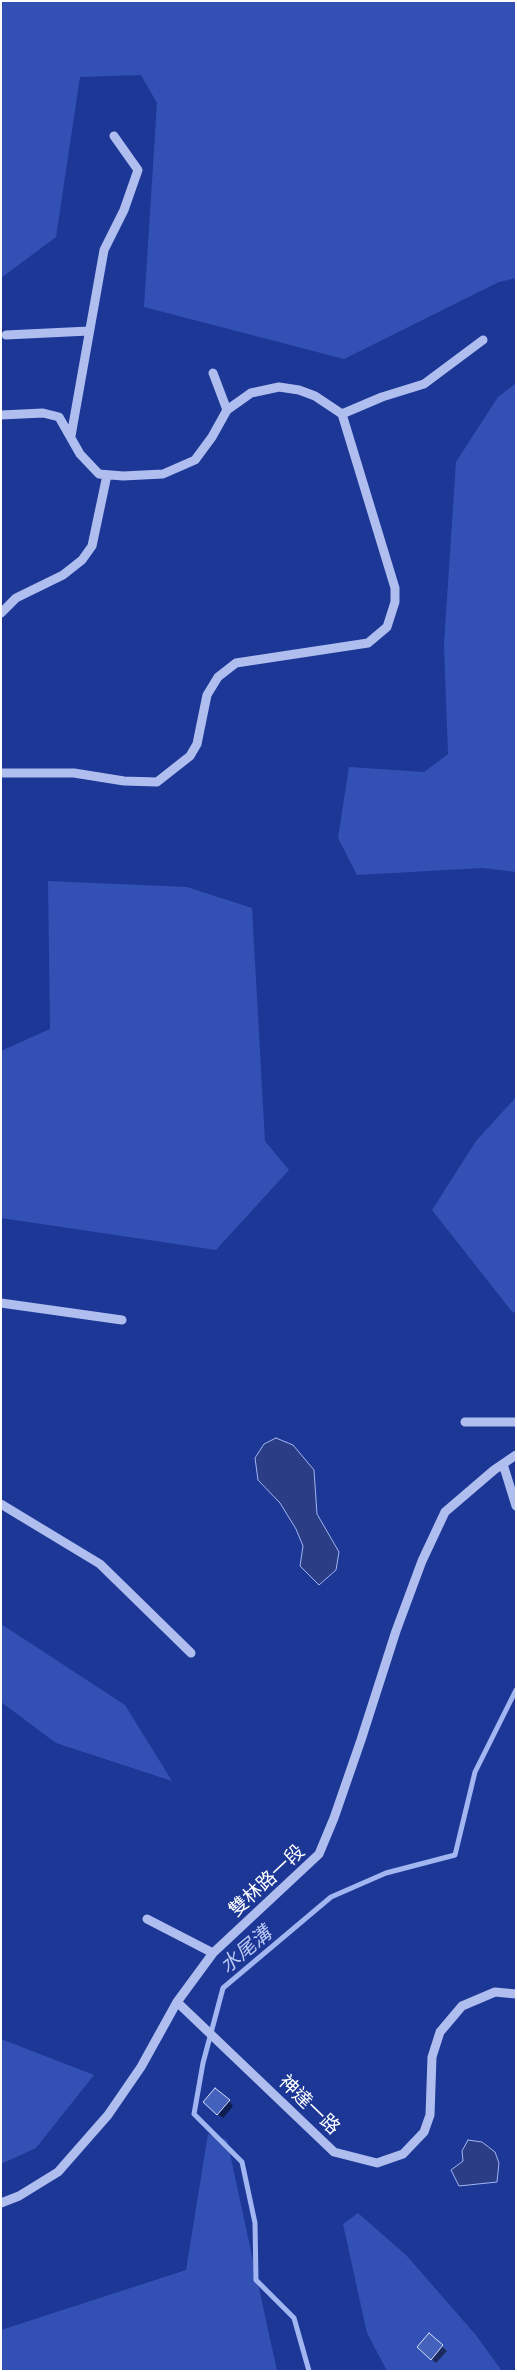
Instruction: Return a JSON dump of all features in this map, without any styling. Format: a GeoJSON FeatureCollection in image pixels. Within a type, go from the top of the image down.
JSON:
{"type":"FeatureCollection","features":[{"type":"Feature","properties":{"kind":"street"},"geometry":{"type":"LineString","coordinates":[[70,436],[104,250],[124,210],[138,170],[114,136]]}},
{"type":"Feature","properties":{"kind":"street"},"geometry":{"type":"LineString","coordinates":[[6,335],[89,331]]}},
{"type":"Feature","properties":{"kind":"street"},"geometry":{"type":"LineString","coordinates":[[342,414],[382,397],[424,384],[483,340]]}},
{"type":"Feature","properties":{"kind":"street"},"geometry":{"type":"LineString","coordinates":[[213,372],[227,410]]}},
{"type":"Feature","properties":{"kind":"street"},"geometry":{"type":"LineString","coordinates":[[1,414],[43,413],[59,417],[80,454],[99,474],[163,474],[195,460],[212,437],[227,410],[251,393],[279,386],[315,396],[342,414],[395,588],[396,602],[387,627],[368,642],[236,663],[218,676],[206,695],[196,744],[190,756],[178,768],[158,782],[124,780],[74,773],[1,773]]}},
{"type":"Feature","properties":{"kind":"street"},"geometry":{"type":"LineString","coordinates":[[1,613],[16,598],[63,575],[82,560],[92,546],[107,475]]}},
{"type":"Feature","properties":{"kind":"street"},"geometry":{"type":"LineString","coordinates":[[1,1303],[122,1320]]}},
{"type":"Feature","properties":{"kind":"street"},"geometry":{"type":"LineString","coordinates":[[465,1422],[516,1422]]}},
{"type":"Feature","properties":{"kind":"street","name":"雙林路一段"},"geometry":{"type":"LineString","coordinates":[[1,2202],[19,2196],[58,2172],[108,2115],[141,2067],[177,2002],[213,1953],[319,1854],[334,1818],[358,1749],[396,1631],[422,1562],[445,1512],[516,1455]]}},
{"type":"Feature","properties":{"kind":"street"},"geometry":{"type":"LineString","coordinates":[[503,1464],[516,1506]]}},
{"type":"Feature","properties":{"kind":"street"},"geometry":{"type":"LineString","coordinates":[[1,1504],[100,1564],[191,1653]]}},
{"type":"Feature","properties":{"kind":"street"},"geometry":{"type":"LineString","coordinates":[[147,1919],[213,1953]]}},
{"type":"Feature","properties":{"kind":"street","name":"神達一路"},"geometry":{"type":"LineString","coordinates":[[177,2002],[334,2152],[377,2163],[403,2154],[424,2132],[430,2115],[432,2057],[440,2032],[462,2006],[495,1992],[516,1994]]}},
{"type":"Feature","properties":{"kind":"shaded area"},"geometry":{"type":"Polygon","coordinates":[[[1,1],[516,1],[516,278],[499,282],[344,359],[144,307],[157,103],[141,75],[80,77],[56,237],[1,278],[1,1]]]}},
{"type":"Feature","properties":{"kind":"shaded area"},"geometry":{"type":"Polygon","coordinates":[[[516,383],[516,872],[483,868],[357,875],[338,838],[349,767],[424,772],[448,754],[444,644],[456,462],[498,397],[516,383]]]}},
{"type":"Feature","properties":{"kind":"shaded area"},"geometry":{"type":"Polygon","coordinates":[[[48,881],[187,887],[252,908],[265,1141],[289,1170],[216,1250],[1,1218],[1,1051],[50,1029],[48,881]]]}},
{"type":"Feature","properties":{"kind":"shaded area"},"geometry":{"type":"Polygon","coordinates":[[[516,1097],[516,1310],[513,1313],[432,1210],[476,1141],[516,1097]]]}},
{"type":"Feature","properties":{"kind":"shaded area"},"geometry":{"type":"Polygon","coordinates":[[[276,1438],[293,1445],[314,1470],[317,1514],[339,1552],[336,1570],[319,1585],[300,1566],[303,1546],[296,1529],[280,1503],[258,1480],[255,1458],[264,1444],[276,1438]]]}},
{"type":"Feature","properties":{"kind":"shaded area"},"geometry":{"type":"Polygon","coordinates":[[[1,1624],[125,1705],[172,1781],[56,1743],[1,1702],[1,1624]]]}},
{"type":"Feature","properties":{"kind":"shaded area"},"geometry":{"type":"Polygon","coordinates":[[[1,2039],[94,2075],[36,2148],[1,2164],[1,2039]]]}},
{"type":"Feature","properties":{"kind":"shaded area"},"geometry":{"type":"Polygon","coordinates":[[[208,2134],[227,2140],[277,2371],[1,2371],[1,2330],[186,2270],[208,2134]]]}},
{"type":"Feature","properties":{"kind":"shaded area"},"geometry":{"type":"Polygon","coordinates":[[[468,2140],[482,2142],[495,2152],[499,2163],[497,2182],[459,2186],[451,2170],[463,2161],[462,2151],[468,2140]]]}},
{"type":"Feature","properties":{"kind":"shaded area"},"geometry":{"type":"Polygon","coordinates":[[[358,2213],[406,2255],[475,2334],[502,2371],[387,2371],[367,2333],[343,2224],[358,2213]]]}},
{"type":"Feature","properties":{"kind":"building"},"geometry":{"type":"Polygon","coordinates":[[[215,2088],[230,2100],[217,2115],[203,2102],[215,2088]]]}},
{"type":"Feature","properties":{"kind":"building"},"geometry":{"type":"Polygon","coordinates":[[[429,2333],[443,2345],[431,2360],[417,2347],[429,2333]]]}},
{"type":"Feature","properties":{"kind":"waterway","name":"水尾溝"},"geometry":{"type":"LineString","coordinates":[[309,2371],[294,2318],[256,2280],[255,2223],[242,2162],[194,2114],[203,2063],[223,1988],[331,1897],[386,1873],[455,1855],[475,1772],[516,1690]]}}]}
